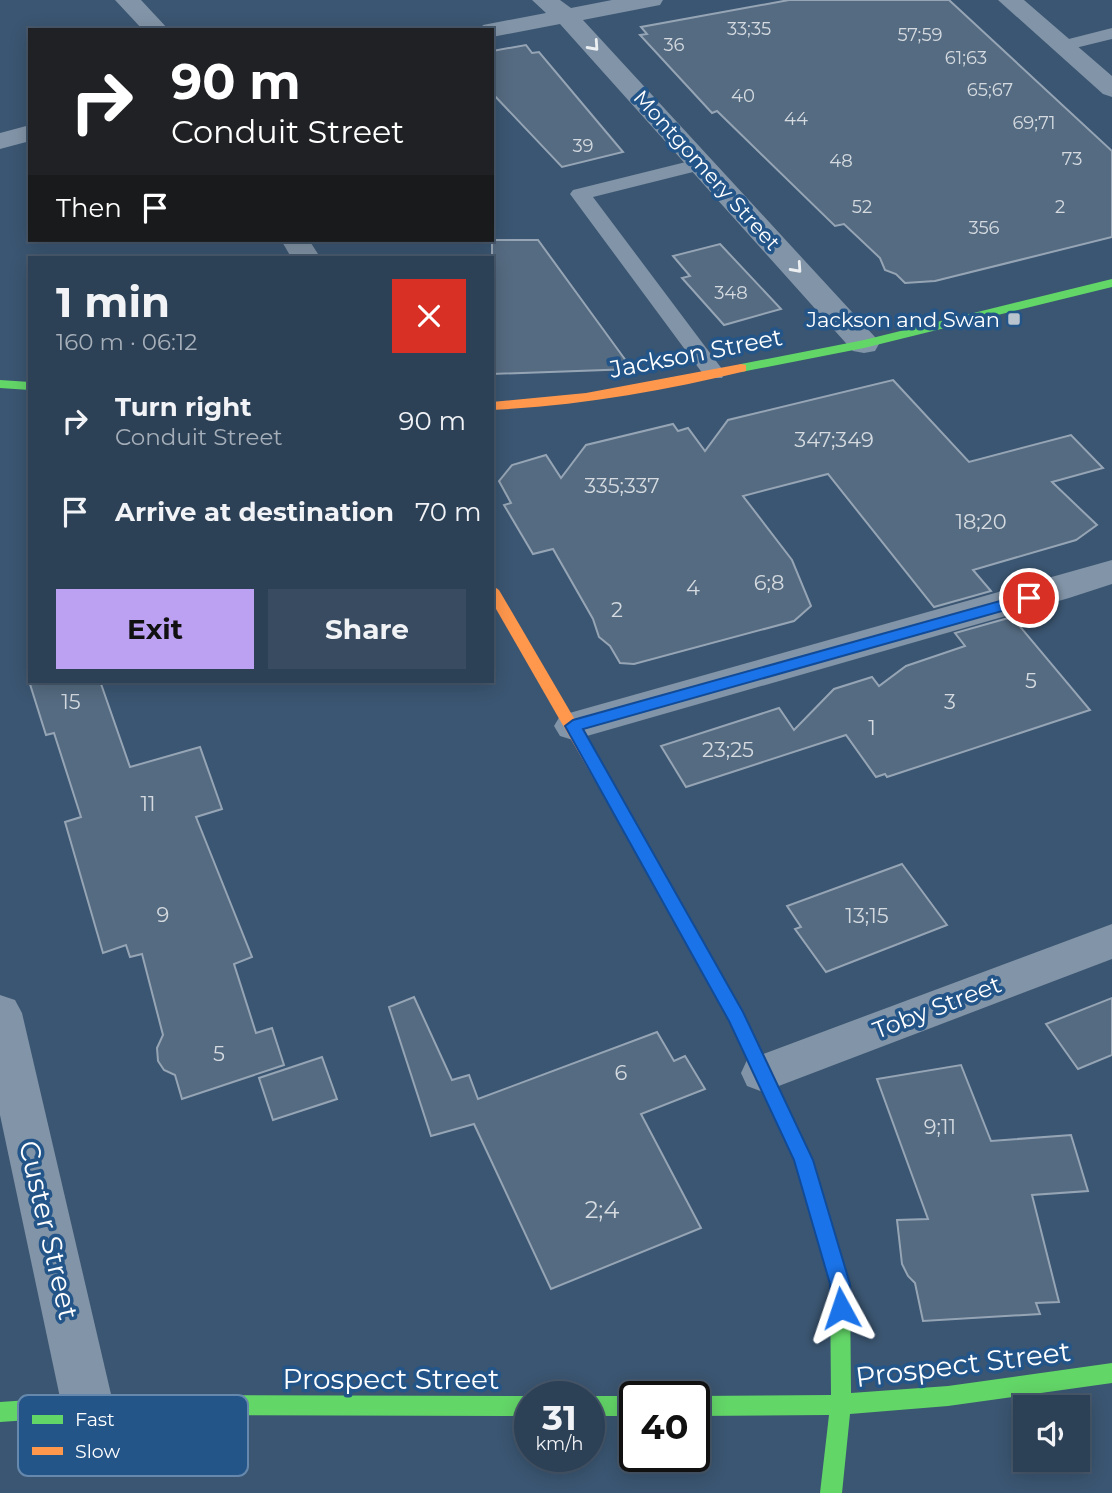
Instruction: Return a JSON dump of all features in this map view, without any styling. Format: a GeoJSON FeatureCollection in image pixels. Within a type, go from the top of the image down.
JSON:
{"type":"FeatureCollection","features":[{"type":"Feature","properties":{"kind":"street"},"geometry":{"type":"LineString","coordinates":[[127,0],[155,28]]}},
{"type":"Feature","properties":{"kind":"street"},"geometry":{"type":"LineString","coordinates":[[494,29],[555,8],[651,0]]}},
{"type":"Feature","properties":{"kind":"street"},"geometry":{"type":"LineString","coordinates":[[1010,0],[1112,89]]}},
{"type":"Feature","properties":{"kind":"street","name":"Montgomery Street"},"geometry":{"type":"LineString","coordinates":[[555,8],[702,164],[864,344]]}},
{"type":"Feature","properties":{"kind":"street"},"geometry":{"type":"LineString","coordinates":[[0,141],[28,134]]}},
{"type":"Feature","properties":{"kind":"street","name":"Jackson Street"},"geometry":{"type":"LineString","coordinates":[[494,405],[526,405],[615,393],[864,344],[1112,283]]}},
{"type":"Feature","properties":{"kind":"street"},"geometry":{"type":"LineString","coordinates":[[864,344],[1045,317]]}},
{"type":"Feature","properties":{"kind":"street"},"geometry":{"type":"LineString","coordinates":[[0,384],[28,386]]}},
{"type":"Feature","properties":{"kind":"street"},"geometry":{"type":"LineString","coordinates":[[573,726],[1029,598],[1112,572]]}},
{"type":"Feature","properties":{"kind":"street"},"geometry":{"type":"LineString","coordinates":[[494,593],[573,726],[737,1017],[803,1160],[840,1284],[841,1404],[831,1493]]}},
{"type":"Feature","properties":{"kind":"street","name":"Toby Street"},"geometry":{"type":"LineString","coordinates":[[763,1073],[1112,941]]}},
{"type":"Feature","properties":{"kind":"street","name":"Custer Street"},"geometry":{"type":"LineString","coordinates":[[0,1013],[85,1395]]}},
{"type":"Feature","properties":{"kind":"street","name":"Prospect Street"},"geometry":{"type":"LineString","coordinates":[[710,1406],[841,1404],[948,1396],[1112,1373]]}},
{"type":"Feature","properties":{"kind":"street","name":"Prospect Street"},"geometry":{"type":"LineString","coordinates":[[248,1407],[514,1406]]}},
{"type":"Feature","properties":{"kind":"street","name":"Prospect Street"},"geometry":{"type":"LineString","coordinates":[[0,1412],[18,1411]]}},
{"type":"Feature","properties":{"kind":"lane"},"geometry":{"type":"LineString","coordinates":[[1063,46],[1112,33]]}},
{"type":"Feature","properties":{"kind":"lane"},"geometry":{"type":"LineString","coordinates":[[702,164],[580,194],[714,373]]}},
{"type":"Feature","properties":{"kind":"building"},"geometry":{"type":"Polygon","coordinates":[[[789,0],[949,0],[1112,151],[1112,237],[935,281],[905,283],[896,274],[885,270],[880,258],[844,224],[835,226],[717,111],[712,113],[640,35],[647,34],[641,27],[789,0]]]}},
{"type":"Feature","properties":{"kind":"building"},"geometry":{"type":"Polygon","coordinates":[[[526,45],[532,53],[539,52],[623,152],[562,167],[494,95],[494,51],[526,45]]]}},
{"type":"Feature","properties":{"kind":"building"},"geometry":{"type":"Polygon","coordinates":[[[494,240],[538,240],[632,369],[494,374],[494,240]]]}},
{"type":"Feature","properties":{"kind":"building"},"geometry":{"type":"Polygon","coordinates":[[[720,244],[781,309],[724,325],[682,278],[690,276],[673,256],[720,244]]]}},
{"type":"Feature","properties":{"kind":"building"},"geometry":{"type":"Polygon","coordinates":[[[893,380],[969,462],[1071,435],[1103,468],[1052,482],[1097,525],[1076,540],[973,570],[991,591],[934,607],[828,474],[743,496],[792,560],[811,606],[794,621],[634,664],[620,663],[610,646],[599,637],[593,619],[553,549],[533,554],[504,505],[511,503],[499,481],[512,465],[546,455],[561,478],[586,445],[673,424],[678,431],[688,428],[705,451],[728,420],[893,380]]]}},
{"type":"Feature","properties":{"kind":"building"},"geometry":{"type":"Polygon","coordinates":[[[1012,617],[1090,710],[887,777],[885,774],[876,777],[846,735],[686,787],[661,746],[779,708],[794,730],[834,689],[872,677],[879,686],[906,666],[965,646],[955,633],[1012,617]]]}},
{"type":"Feature","properties":{"kind":"building"},"geometry":{"type":"Polygon","coordinates":[[[30,683],[101,683],[130,767],[200,747],[222,809],[196,817],[252,957],[234,964],[256,1033],[272,1028],[284,1065],[182,1099],[175,1075],[164,1070],[158,1061],[157,1048],[163,1035],[142,954],[130,957],[126,945],[103,953],[65,822],[81,817],[54,733],[46,735],[30,683]]]}},
{"type":"Feature","properties":{"kind":"building"},"geometry":{"type":"Polygon","coordinates":[[[902,864],[947,925],[826,972],[795,929],[801,927],[787,906],[902,864]]]}},
{"type":"Feature","properties":{"kind":"building"},"geometry":{"type":"Polygon","coordinates":[[[414,997],[452,1080],[469,1075],[478,1099],[657,1032],[674,1061],[685,1056],[705,1089],[641,1114],[701,1228],[551,1289],[474,1124],[431,1136],[389,1007],[414,997]]]}},
{"type":"Feature","properties":{"kind":"building"},"geometry":{"type":"Polygon","coordinates":[[[1112,998],[1112,1055],[1078,1069],[1046,1024],[1112,998]]]}},
{"type":"Feature","properties":{"kind":"building"},"geometry":{"type":"Polygon","coordinates":[[[322,1057],[337,1099],[273,1120],[259,1078],[322,1057]]]}},
{"type":"Feature","properties":{"kind":"building"},"geometry":{"type":"Polygon","coordinates":[[[961,1065],[991,1141],[1071,1135],[1088,1191],[1032,1195],[1059,1302],[1036,1303],[1040,1314],[923,1321],[915,1283],[902,1264],[897,1220],[928,1219],[877,1079],[961,1065]]]}},
{"type":"Feature","properties":{"kind":"traffic: fast"},"geometry":{"type":"LineString","coordinates":[[741,368],[864,344],[1112,283]]}},
{"type":"Feature","properties":{"kind":"traffic: fast"},"geometry":{"type":"LineString","coordinates":[[0,384],[28,386]]}},
{"type":"Feature","properties":{"kind":"traffic: fast"},"geometry":{"type":"LineString","coordinates":[[640,845],[737,1017],[803,1160],[840,1284],[841,1404],[831,1493]]}},
{"type":"Feature","properties":{"kind":"traffic: fast"},"geometry":{"type":"LineString","coordinates":[[710,1406],[817,1406],[948,1396],[1112,1373]]}},
{"type":"Feature","properties":{"kind":"traffic: fast"},"geometry":{"type":"LineString","coordinates":[[248,1405],[514,1406]]}},
{"type":"Feature","properties":{"kind":"traffic: fast"},"geometry":{"type":"LineString","coordinates":[[605,1406],[619,1406]]}},
{"type":"Feature","properties":{"kind":"traffic: fast"},"geometry":{"type":"LineString","coordinates":[[0,1412],[18,1411]]}},
{"type":"Feature","properties":{"kind":"traffic: slow"},"geometry":{"type":"LineString","coordinates":[[494,406],[586,397],[741,368]]}},
{"type":"Feature","properties":{"kind":"traffic: slow"},"geometry":{"type":"LineString","coordinates":[[494,593],[640,845]]}},
{"type":"Feature","properties":{"kind":"place","name":"Jackson and Swan"},"geometry":{"type":"Point","coordinates":[1014,319]}},
{"type":"Feature","properties":{"kind":"route"},"geometry":{"type":"LineString","coordinates":[[841,1308],[840,1284],[803,1160],[737,1017],[573,726],[1029,598]]}}]}
